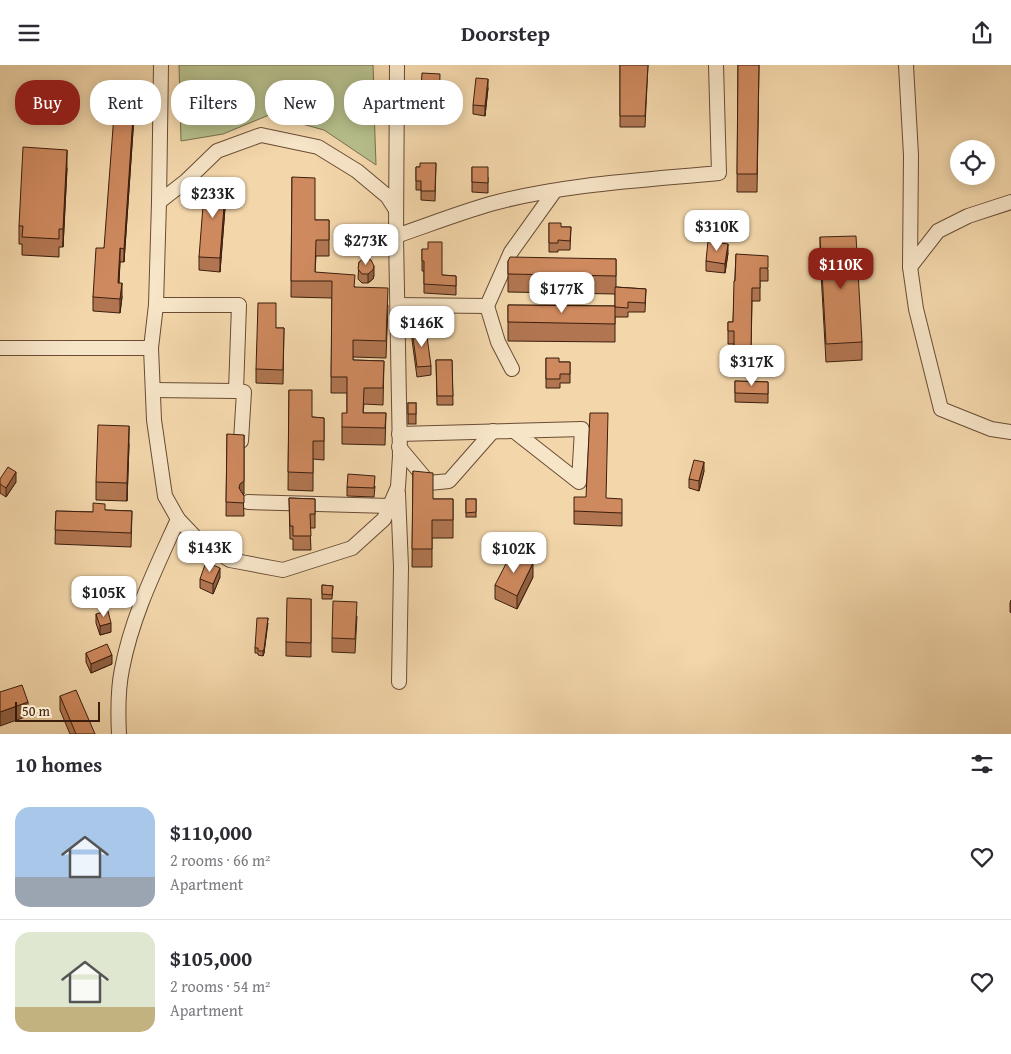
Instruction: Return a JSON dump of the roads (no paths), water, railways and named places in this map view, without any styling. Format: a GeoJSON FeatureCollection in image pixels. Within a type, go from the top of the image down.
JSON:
{"type":"FeatureCollection","features":[{"type":"Feature","properties":{"kind":"street"},"geometry":{"type":"LineString","coordinates":[[161,65],[156,305],[151,349],[154,420],[166,496],[178,519],[197,539],[230,560],[283,570],[352,548],[384,519],[398,487]]}},
{"type":"Feature","properties":{"kind":"street"},"geometry":{"type":"LineString","coordinates":[[396,65],[398,487],[401,567],[399,681]]}},
{"type":"Feature","properties":{"kind":"street"},"geometry":{"type":"LineString","coordinates":[[396,236],[490,204],[554,192],[651,179],[719,173],[716,65]]}},
{"type":"Feature","properties":{"kind":"street"},"geometry":{"type":"LineString","coordinates":[[906,65],[911,155],[910,267],[916,309],[941,409],[991,429],[1011,432]]}},
{"type":"Feature","properties":{"kind":"street"},"geometry":{"type":"LineString","coordinates":[[159,202],[186,181],[217,151],[261,135],[318,147],[357,171],[387,195],[396,211]]}},
{"type":"Feature","properties":{"kind":"street"},"geometry":{"type":"LineString","coordinates":[[512,369],[498,342],[487,306],[511,252],[554,192]]}},
{"type":"Feature","properties":{"kind":"street"},"geometry":{"type":"LineString","coordinates":[[910,267],[938,231],[968,216],[1011,202]]}},
{"type":"Feature","properties":{"kind":"street"},"geometry":{"type":"LineString","coordinates":[[156,305],[239,305],[236,391]]}},
{"type":"Feature","properties":{"kind":"street"},"geometry":{"type":"LineString","coordinates":[[398,305],[487,306]]}},
{"type":"Feature","properties":{"kind":"street"},"geometry":{"type":"LineString","coordinates":[[0,348],[151,349]]}},
{"type":"Feature","properties":{"kind":"street"},"geometry":{"type":"LineString","coordinates":[[153,391],[244,392],[241,441]]}},
{"type":"Feature","properties":{"kind":"street"},"geometry":{"type":"LineString","coordinates":[[399,440],[493,431],[582,429],[579,483],[514,431]]}},
{"type":"Feature","properties":{"kind":"street"},"geometry":{"type":"LineString","coordinates":[[399,440],[428,483],[449,481],[493,431]]}},
{"type":"Feature","properties":{"kind":"street"},"geometry":{"type":"LineString","coordinates":[[248,502],[390,506]]}},
{"type":"Feature","properties":{"kind":"street"},"geometry":{"type":"LineString","coordinates":[[119,734],[121,671],[131,631],[149,583],[178,519]]}}]}
